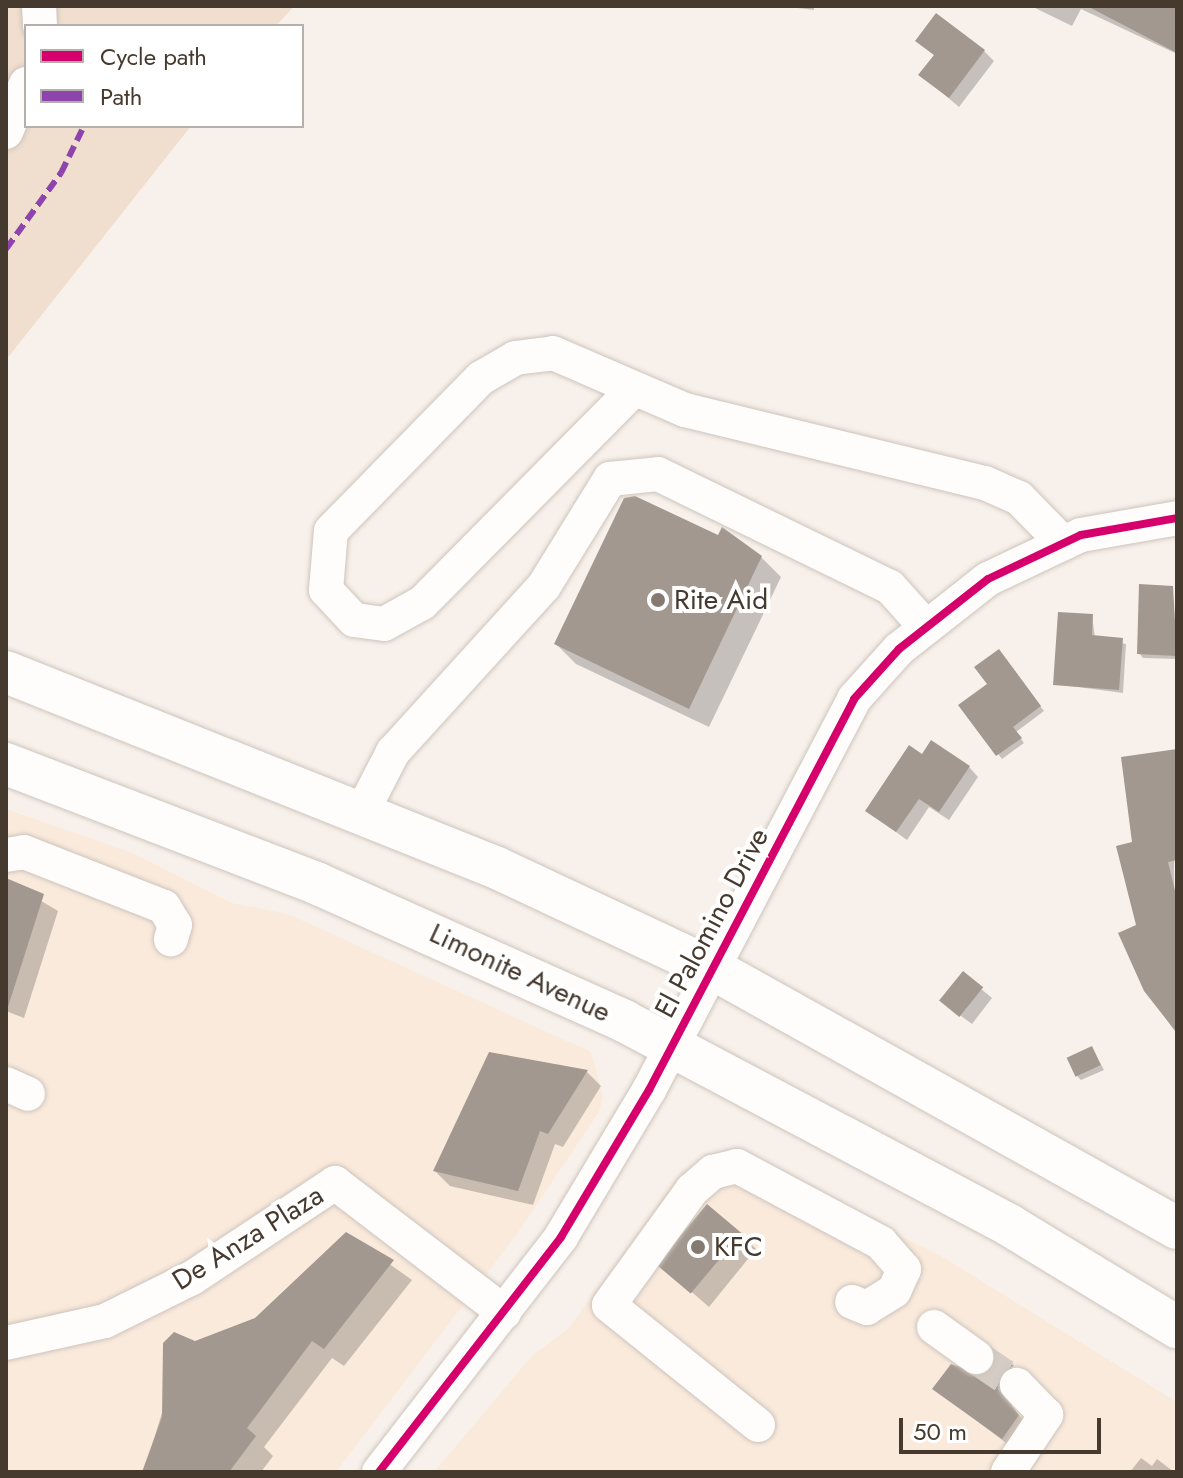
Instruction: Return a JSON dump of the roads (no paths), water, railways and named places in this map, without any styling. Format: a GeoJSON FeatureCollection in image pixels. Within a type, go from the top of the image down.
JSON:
{"type":"FeatureCollection","features":[{"type":"Feature","properties":{"kind":"main road"},"geometry":{"type":"LineString","coordinates":[[6,672],[362,812],[713,969],[1177,1228]]}},
{"type":"Feature","properties":{"kind":"main road","name":"Limonite Avenue"},"geometry":{"type":"LineString","coordinates":[[6,764],[316,883],[672,1045],[1009,1225],[1177,1327]]}},
{"type":"Feature","properties":{"kind":"street"},"geometry":{"type":"LineString","coordinates":[[6,132],[24,89]]}},
{"type":"Feature","properties":{"kind":"street"},"geometry":{"type":"LineString","coordinates":[[633,390],[422,603],[384,624],[354,620],[326,590],[331,531],[481,378],[515,358],[553,353],[633,390],[780,438],[985,483],[1019,498],[1063,543]]}},
{"type":"Feature","properties":{"kind":"street"},"geometry":{"type":"LineString","coordinates":[[362,812],[393,752],[544,586],[610,479],[658,474],[795,537],[890,587],[925,626]]}},
{"type":"Feature","properties":{"kind":"street","name":"El Palomino Drive"},"geometry":{"type":"LineString","coordinates":[[379,1472],[561,1237],[713,969],[833,731],[925,626],[988,579],[1063,543],[1177,518]]}},
{"type":"Feature","properties":{"kind":"street"},"geometry":{"type":"LineString","coordinates":[[6,855],[24,852],[164,907],[175,925],[171,939]]}},
{"type":"Feature","properties":{"kind":"street"},"geometry":{"type":"LineString","coordinates":[[758,1425],[691,1375],[609,1305],[713,1172],[737,1166],[881,1243],[904,1269],[894,1291],[867,1308],[852,1302]]}},
{"type":"Feature","properties":{"kind":"street","name":"De Anza Plaza"},"geometry":{"type":"LineString","coordinates":[[6,1343],[96,1326],[130,1309],[335,1183],[504,1312]]}},
{"type":"Feature","properties":{"kind":"street"},"geometry":{"type":"LineString","coordinates":[[934,1327],[976,1357]]}},
{"type":"Feature","properties":{"kind":"street"},"geometry":{"type":"LineString","coordinates":[[1008,1472],[1046,1415],[1017,1385]]}},
{"type":"Feature","properties":{"kind":"tunnel"},"geometry":{"type":"LineString","coordinates":[[976,1357],[1017,1385]]}},
{"type":"Feature","properties":{"kind":"place","name":"Rite Aid"},"geometry":{"type":"Point","coordinates":[658,600]}},
{"type":"Feature","properties":{"kind":"place","name":"KFC"},"geometry":{"type":"Point","coordinates":[698,1247]}}]}
